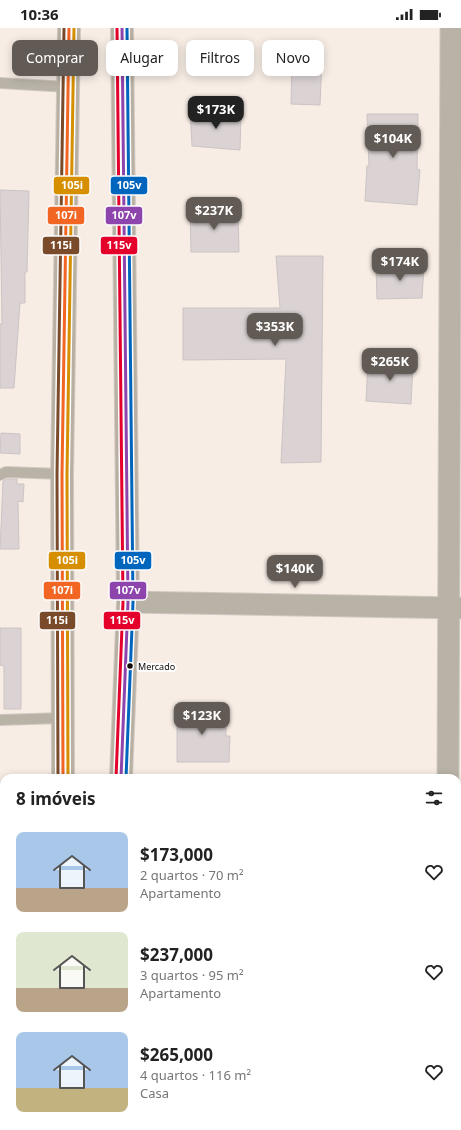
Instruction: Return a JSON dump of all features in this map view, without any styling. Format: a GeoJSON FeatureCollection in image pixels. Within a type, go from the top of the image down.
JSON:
{"type":"FeatureCollection","features":[{"type":"Feature","properties":{"kind":"highway"},"geometry":{"type":"LineString","coordinates":[[63,774],[62,474],[69,28]]}},
{"type":"Feature","properties":{"kind":"highway"},"geometry":{"type":"LineString","coordinates":[[121,774],[128,602],[122,28]]}},
{"type":"Feature","properties":{"kind":"street"},"geometry":{"type":"LineString","coordinates":[[448,774],[455,608],[451,28]]}},
{"type":"Feature","properties":{"kind":"street"},"geometry":{"type":"LineString","coordinates":[[128,602],[455,608]]}},
{"type":"Feature","properties":{"kind":"lane"},"geometry":{"type":"LineString","coordinates":[[0,83],[68,87]]}},
{"type":"Feature","properties":{"kind":"lane"},"geometry":{"type":"LineString","coordinates":[[0,475],[6,472],[62,474]]}},
{"type":"Feature","properties":{"kind":"lane"},"geometry":{"type":"LineString","coordinates":[[0,720],[63,718]]}},
{"type":"Feature","properties":{"kind":"building"},"geometry":{"type":"Polygon","coordinates":[[[292,76],[321,76],[320,105],[291,104],[292,76]]]}},
{"type":"Feature","properties":{"kind":"building"},"geometry":{"type":"Polygon","coordinates":[[[190,110],[241,113],[240,150],[192,146],[190,110]]]}},
{"type":"Feature","properties":{"kind":"building"},"geometry":{"type":"Polygon","coordinates":[[[367,114],[418,114],[417,169],[420,170],[417,205],[365,201],[367,166],[369,166],[367,114]]]}},
{"type":"Feature","properties":{"kind":"building"},"geometry":{"type":"Polygon","coordinates":[[[0,190],[29,191],[25,303],[20,303],[14,388],[0,388],[0,324],[2,324],[0,190]]]}},
{"type":"Feature","properties":{"kind":"building"},"geometry":{"type":"Polygon","coordinates":[[[190,210],[238,210],[239,252],[191,252],[190,210]]]}},
{"type":"Feature","properties":{"kind":"building"},"geometry":{"type":"Polygon","coordinates":[[[276,256],[323,256],[321,462],[281,463],[286,359],[183,360],[183,308],[280,308],[276,256]]]}},
{"type":"Feature","properties":{"kind":"building"},"geometry":{"type":"Polygon","coordinates":[[[424,266],[422,298],[377,299],[376,267],[424,266]]]}},
{"type":"Feature","properties":{"kind":"building"},"geometry":{"type":"Polygon","coordinates":[[[368,361],[413,364],[411,404],[366,401],[368,361]]]}},
{"type":"Feature","properties":{"kind":"building"},"geometry":{"type":"Polygon","coordinates":[[[1,433],[20,434],[20,454],[0,453],[1,433]]]}},
{"type":"Feature","properties":{"kind":"building"},"geometry":{"type":"Polygon","coordinates":[[[7,479],[17,479],[17,484],[24,484],[23,502],[18,501],[19,549],[0,549],[3,481],[7,479]]]}},
{"type":"Feature","properties":{"kind":"building"},"geometry":{"type":"Polygon","coordinates":[[[0,628],[21,628],[21,709],[4,709],[4,666],[0,665],[0,628]]]}},
{"type":"Feature","properties":{"kind":"building"},"geometry":{"type":"Polygon","coordinates":[[[177,709],[226,709],[226,736],[230,736],[229,762],[177,762],[177,709]]]}},
{"type":"Feature","properties":{"kind":"transit line","name":"115i"},"geometry":{"type":"LineString","coordinates":[[58,774],[57,474],[64,28]]}},
{"type":"Feature","properties":{"kind":"transit line","name":"107i"},"geometry":{"type":"LineString","coordinates":[[63,774],[62,474],[69,28]]}},
{"type":"Feature","properties":{"kind":"transit line","name":"105i"},"geometry":{"type":"LineString","coordinates":[[68,774],[67,474],[74,28]]}},
{"type":"Feature","properties":{"kind":"transit line","name":"115v"},"geometry":{"type":"LineString","coordinates":[[116,774],[123,602],[117,28]]}},
{"type":"Feature","properties":{"kind":"transit line","name":"107v"},"geometry":{"type":"LineString","coordinates":[[121,774],[128,602],[122,28]]}},
{"type":"Feature","properties":{"kind":"transit line","name":"105v"},"geometry":{"type":"LineString","coordinates":[[126,774],[133,602],[127,28]]}},
{"type":"Feature","properties":{"kind":"place","name":"Mercado"},"geometry":{"type":"Point","coordinates":[130,666]}}]}
